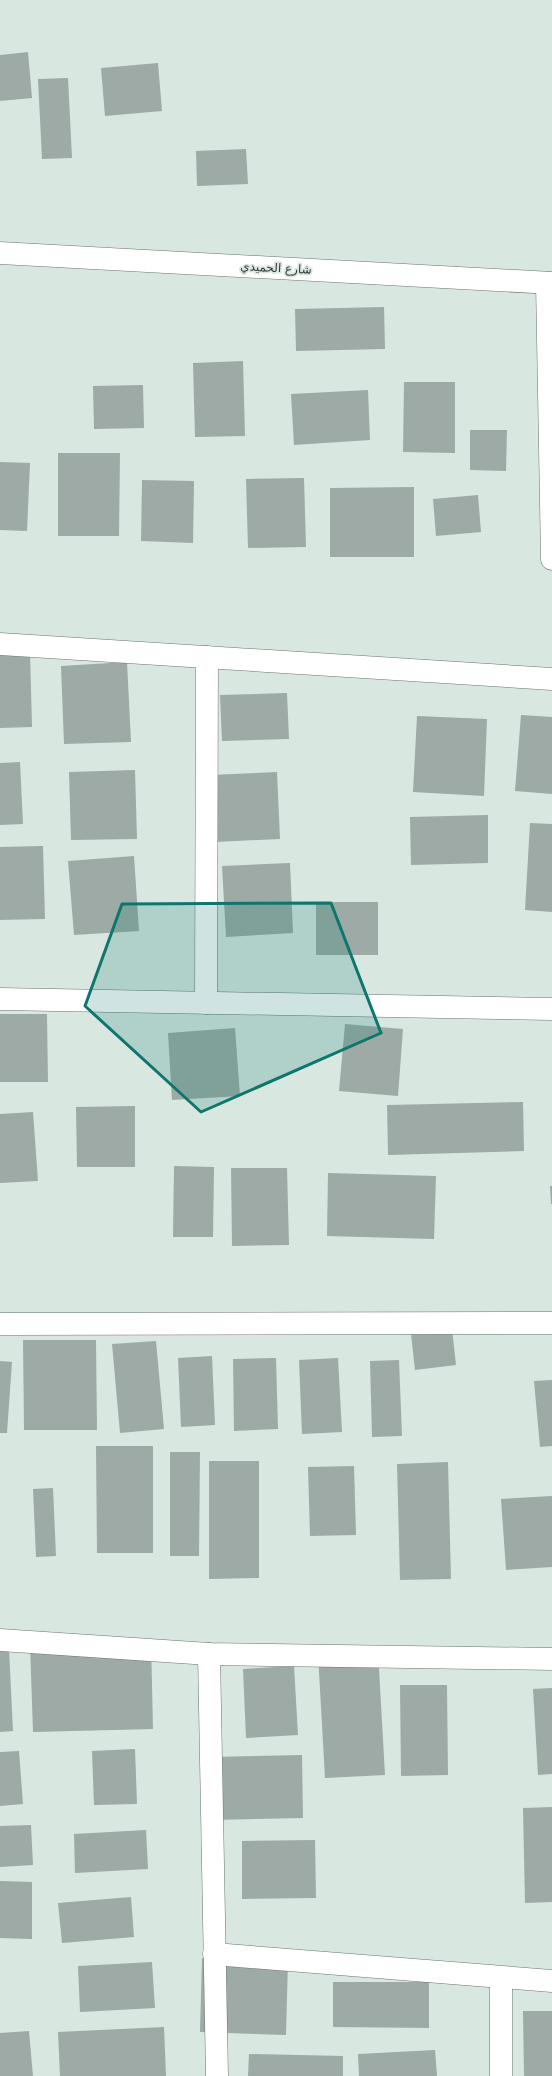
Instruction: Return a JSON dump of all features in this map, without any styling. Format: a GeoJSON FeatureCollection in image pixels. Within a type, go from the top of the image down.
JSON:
{"type":"FeatureCollection","features":[{"type":"Feature","properties":{"kind":"street","name":"شارع الحميدي"},"geometry":{"type":"LineString","coordinates":[[0,253],[549,283]]}},
{"type":"Feature","properties":{"kind":"street"},"geometry":{"type":"LineString","coordinates":[[549,283],[552,559]]}},
{"type":"Feature","properties":{"kind":"street"},"geometry":{"type":"LineString","coordinates":[[0,644],[552,679]]}},
{"type":"Feature","properties":{"kind":"street"},"geometry":{"type":"LineString","coordinates":[[206,1003],[207,657]]}},
{"type":"Feature","properties":{"kind":"street"},"geometry":{"type":"LineString","coordinates":[[0,999],[552,1009]]}},
{"type":"Feature","properties":{"kind":"street"},"geometry":{"type":"LineString","coordinates":[[0,1324],[552,1323]]}},
{"type":"Feature","properties":{"kind":"street"},"geometry":{"type":"LineString","coordinates":[[0,1640],[209,1654],[552,1659]]}},
{"type":"Feature","properties":{"kind":"street"},"geometry":{"type":"LineString","coordinates":[[209,1654],[217,2076]]}},
{"type":"Feature","properties":{"kind":"street"},"geometry":{"type":"LineString","coordinates":[[214,1954],[552,1981]]}},
{"type":"Feature","properties":{"kind":"street"},"geometry":{"type":"LineString","coordinates":[[501,1978],[501,2076]]}},
{"type":"Feature","properties":{"kind":"highlighted area"},"geometry":{"type":"Polygon","coordinates":[[[331,903],[381,1033],[201,1112],[85,1006],[122,904],[331,903]]]}},
{"type":"Feature","properties":{"kind":"building"},"geometry":{"type":"Polygon","coordinates":[[[28,52],[32,98],[0,101],[0,55],[28,52]]]}},
{"type":"Feature","properties":{"kind":"building"},"geometry":{"type":"Polygon","coordinates":[[[158,63],[162,111],[105,116],[101,68],[158,63]]]}},
{"type":"Feature","properties":{"kind":"building"},"geometry":{"type":"Polygon","coordinates":[[[68,78],[72,158],[42,159],[38,79],[68,78]]]}},
{"type":"Feature","properties":{"kind":"building"},"geometry":{"type":"Polygon","coordinates":[[[246,149],[248,184],[197,186],[196,151],[246,149]]]}},
{"type":"Feature","properties":{"kind":"building"},"geometry":{"type":"Polygon","coordinates":[[[384,307],[385,349],[296,351],[295,309],[384,307]]]}},
{"type":"Feature","properties":{"kind":"building"},"geometry":{"type":"Polygon","coordinates":[[[243,361],[245,436],[195,437],[193,363],[243,361]]]}},
{"type":"Feature","properties":{"kind":"building"},"geometry":{"type":"Polygon","coordinates":[[[404,382],[455,382],[455,453],[403,452],[404,382]]]}},
{"type":"Feature","properties":{"kind":"building"},"geometry":{"type":"Polygon","coordinates":[[[143,385],[144,428],[94,429],[93,386],[143,385]]]}},
{"type":"Feature","properties":{"kind":"building"},"geometry":{"type":"Polygon","coordinates":[[[368,390],[370,440],[294,445],[291,394],[368,390]]]}},
{"type":"Feature","properties":{"kind":"building"},"geometry":{"type":"Polygon","coordinates":[[[470,430],[507,430],[506,471],[470,470],[470,430]]]}},
{"type":"Feature","properties":{"kind":"building"},"geometry":{"type":"Polygon","coordinates":[[[58,453],[120,453],[119,536],[58,536],[58,453]]]}},
{"type":"Feature","properties":{"kind":"building"},"geometry":{"type":"Polygon","coordinates":[[[0,462],[30,463],[27,531],[0,530],[0,462]]]}},
{"type":"Feature","properties":{"kind":"building"},"geometry":{"type":"Polygon","coordinates":[[[304,478],[306,547],[248,548],[246,479],[304,478]]]}},
{"type":"Feature","properties":{"kind":"building"},"geometry":{"type":"Polygon","coordinates":[[[142,480],[194,481],[193,543],[141,541],[142,480]]]}},
{"type":"Feature","properties":{"kind":"building"},"geometry":{"type":"Polygon","coordinates":[[[414,487],[414,557],[330,557],[330,488],[414,487]]]}},
{"type":"Feature","properties":{"kind":"building"},"geometry":{"type":"Polygon","coordinates":[[[478,495],[481,532],[436,536],[433,499],[478,495]]]}},
{"type":"Feature","properties":{"kind":"building"},"geometry":{"type":"Polygon","coordinates":[[[30,651],[32,727],[0,728],[0,652],[30,651]]]}},
{"type":"Feature","properties":{"kind":"building"},"geometry":{"type":"Polygon","coordinates":[[[127,662],[131,742],[64,744],[61,666],[127,662]]]}},
{"type":"Feature","properties":{"kind":"building"},"geometry":{"type":"Polygon","coordinates":[[[287,693],[289,739],[222,741],[220,695],[287,693]]]}},
{"type":"Feature","properties":{"kind":"building"},"geometry":{"type":"Polygon","coordinates":[[[521,715],[552,717],[552,794],[515,791],[521,715]]]}},
{"type":"Feature","properties":{"kind":"building"},"geometry":{"type":"Polygon","coordinates":[[[417,716],[487,719],[484,796],[413,792],[417,716]]]}},
{"type":"Feature","properties":{"kind":"building"},"geometry":{"type":"Polygon","coordinates":[[[20,762],[23,824],[0,825],[0,763],[20,762]]]}},
{"type":"Feature","properties":{"kind":"building"},"geometry":{"type":"Polygon","coordinates":[[[135,770],[137,839],[71,840],[69,772],[135,770]]]}},
{"type":"Feature","properties":{"kind":"building"},"geometry":{"type":"Polygon","coordinates":[[[277,772],[280,839],[215,842],[211,775],[277,772]]]}},
{"type":"Feature","properties":{"kind":"building"},"geometry":{"type":"Polygon","coordinates":[[[488,815],[488,863],[411,865],[410,817],[488,815]]]}},
{"type":"Feature","properties":{"kind":"building"},"geometry":{"type":"Polygon","coordinates":[[[530,823],[552,824],[552,912],[525,910],[530,823]]]}},
{"type":"Feature","properties":{"kind":"building"},"geometry":{"type":"Polygon","coordinates":[[[43,846],[45,919],[0,920],[0,847],[43,846]]]}},
{"type":"Feature","properties":{"kind":"building"},"geometry":{"type":"Polygon","coordinates":[[[134,856],[139,931],[74,935],[68,861],[134,856]]]}},
{"type":"Feature","properties":{"kind":"building"},"geometry":{"type":"Polygon","coordinates":[[[290,863],[293,933],[226,937],[222,866],[290,863]]]}},
{"type":"Feature","properties":{"kind":"building"},"geometry":{"type":"Polygon","coordinates":[[[316,902],[378,902],[378,955],[316,955],[316,902]]]}},
{"type":"Feature","properties":{"kind":"building"},"geometry":{"type":"Polygon","coordinates":[[[0,1014],[47,1014],[48,1082],[0,1082],[0,1014]]]}},
{"type":"Feature","properties":{"kind":"building"},"geometry":{"type":"Polygon","coordinates":[[[345,1024],[403,1029],[398,1096],[339,1091],[345,1024]]]}},
{"type":"Feature","properties":{"kind":"building"},"geometry":{"type":"Polygon","coordinates":[[[235,1028],[240,1096],[172,1100],[168,1033],[235,1028]]]}},
{"type":"Feature","properties":{"kind":"building"},"geometry":{"type":"Polygon","coordinates":[[[523,1102],[524,1151],[388,1155],[387,1105],[523,1102]]]}},
{"type":"Feature","properties":{"kind":"building"},"geometry":{"type":"Polygon","coordinates":[[[135,1106],[135,1167],[77,1167],[76,1107],[135,1106]]]}},
{"type":"Feature","properties":{"kind":"building"},"geometry":{"type":"Polygon","coordinates":[[[33,1112],[38,1181],[0,1183],[0,1114],[33,1112]]]}},
{"type":"Feature","properties":{"kind":"building"},"geometry":{"type":"Polygon","coordinates":[[[174,1166],[214,1167],[213,1237],[173,1237],[174,1166]]]}},
{"type":"Feature","properties":{"kind":"building"},"geometry":{"type":"Polygon","coordinates":[[[231,1168],[287,1168],[289,1245],[232,1246],[231,1168]]]}},
{"type":"Feature","properties":{"kind":"building"},"geometry":{"type":"Polygon","coordinates":[[[328,1173],[436,1176],[434,1239],[327,1236],[328,1173]]]}},
{"type":"Feature","properties":{"kind":"building"},"geometry":{"type":"Polygon","coordinates":[[[550,1186],[552,1186],[552,1204],[551,1204],[550,1186]]]}},
{"type":"Feature","properties":{"kind":"building"},"geometry":{"type":"Polygon","coordinates":[[[452,1329],[456,1365],[415,1370],[411,1334],[452,1329]]]}},
{"type":"Feature","properties":{"kind":"building"},"geometry":{"type":"Polygon","coordinates":[[[23,1340],[96,1340],[97,1430],[24,1430],[23,1340]]]}},
{"type":"Feature","properties":{"kind":"building"},"geometry":{"type":"Polygon","coordinates":[[[156,1341],[164,1429],[120,1433],[112,1344],[156,1341]]]}},
{"type":"Feature","properties":{"kind":"building"},"geometry":{"type":"Polygon","coordinates":[[[212,1356],[215,1425],[181,1427],[178,1358],[212,1356]]]}},
{"type":"Feature","properties":{"kind":"building"},"geometry":{"type":"Polygon","coordinates":[[[276,1358],[278,1429],[234,1431],[233,1359],[276,1358]]]}},
{"type":"Feature","properties":{"kind":"building"},"geometry":{"type":"Polygon","coordinates":[[[338,1358],[342,1432],[302,1434],[299,1360],[338,1358]]]}},
{"type":"Feature","properties":{"kind":"building"},"geometry":{"type":"Polygon","coordinates":[[[399,1360],[402,1436],[372,1437],[370,1361],[399,1360]]]}},
{"type":"Feature","properties":{"kind":"building"},"geometry":{"type":"Polygon","coordinates":[[[0,1361],[12,1362],[7,1433],[0,1433],[0,1361]]]}},
{"type":"Feature","properties":{"kind":"building"},"geometry":{"type":"Polygon","coordinates":[[[552,1380],[552,1446],[540,1447],[534,1381],[552,1380]]]}},
{"type":"Feature","properties":{"kind":"building"},"geometry":{"type":"Polygon","coordinates":[[[96,1446],[153,1446],[153,1553],[97,1553],[96,1446]]]}},
{"type":"Feature","properties":{"kind":"building"},"geometry":{"type":"Polygon","coordinates":[[[170,1452],[200,1452],[199,1556],[170,1556],[170,1452]]]}},
{"type":"Feature","properties":{"kind":"building"},"geometry":{"type":"Polygon","coordinates":[[[209,1461],[259,1461],[259,1578],[209,1579],[209,1461]]]}},
{"type":"Feature","properties":{"kind":"building"},"geometry":{"type":"Polygon","coordinates":[[[448,1462],[451,1579],[400,1580],[397,1464],[448,1462]]]}},
{"type":"Feature","properties":{"kind":"building"},"geometry":{"type":"Polygon","coordinates":[[[354,1466],[356,1535],[310,1536],[308,1467],[354,1466]]]}},
{"type":"Feature","properties":{"kind":"building"},"geometry":{"type":"Polygon","coordinates":[[[53,1488],[56,1556],[36,1557],[33,1489],[53,1488]]]}},
{"type":"Feature","properties":{"kind":"building"},"geometry":{"type":"Polygon","coordinates":[[[552,1496],[552,1567],[506,1570],[501,1499],[552,1496]]]}},
{"type":"Feature","properties":{"kind":"building"},"geometry":{"type":"Polygon","coordinates":[[[151,1640],[153,1729],[33,1732],[30,1644],[151,1640]]]}},
{"type":"Feature","properties":{"kind":"building"},"geometry":{"type":"Polygon","coordinates":[[[9,1649],[13,1731],[0,1732],[0,1650],[9,1649]]]}},
{"type":"Feature","properties":{"kind":"building"},"geometry":{"type":"Polygon","coordinates":[[[378,1651],[385,1775],[325,1778],[318,1654],[378,1651]]]}},
{"type":"Feature","properties":{"kind":"building"},"geometry":{"type":"Polygon","coordinates":[[[294,1666],[298,1735],[246,1738],[243,1669],[294,1666]]]}},
{"type":"Feature","properties":{"kind":"building"},"geometry":{"type":"Polygon","coordinates":[[[400,1685],[447,1685],[448,1775],[401,1776],[400,1685]]]}},
{"type":"Feature","properties":{"kind":"building"},"geometry":{"type":"Polygon","coordinates":[[[552,1688],[552,1774],[538,1775],[533,1689],[552,1688]]]}},
{"type":"Feature","properties":{"kind":"building"},"geometry":{"type":"Polygon","coordinates":[[[135,1749],[137,1804],[94,1805],[92,1751],[135,1749]]]}},
{"type":"Feature","properties":{"kind":"building"},"geometry":{"type":"Polygon","coordinates":[[[19,1751],[23,1804],[0,1806],[0,1752],[19,1751]]]}},
{"type":"Feature","properties":{"kind":"building"},"geometry":{"type":"Polygon","coordinates":[[[302,1755],[303,1818],[214,1820],[213,1757],[302,1755]]]}},
{"type":"Feature","properties":{"kind":"building"},"geometry":{"type":"Polygon","coordinates":[[[552,1807],[552,1902],[525,1903],[523,1808],[552,1807]]]}},
{"type":"Feature","properties":{"kind":"building"},"geometry":{"type":"Polygon","coordinates":[[[31,1825],[33,1865],[0,1867],[0,1826],[31,1825]]]}},
{"type":"Feature","properties":{"kind":"building"},"geometry":{"type":"Polygon","coordinates":[[[146,1830],[148,1869],[75,1873],[74,1834],[146,1830]]]}},
{"type":"Feature","properties":{"kind":"building"},"geometry":{"type":"Polygon","coordinates":[[[315,1840],[316,1898],[242,1899],[242,1841],[315,1840]]]}},
{"type":"Feature","properties":{"kind":"building"},"geometry":{"type":"Polygon","coordinates":[[[0,1881],[32,1882],[32,1939],[0,1938],[0,1881]]]}},
{"type":"Feature","properties":{"kind":"building"},"geometry":{"type":"Polygon","coordinates":[[[131,1897],[134,1937],[62,1943],[58,1903],[131,1897]]]}},
{"type":"Feature","properties":{"kind":"building"},"geometry":{"type":"Polygon","coordinates":[[[202,1958],[288,1961],[286,2035],[200,2032],[202,1958]]]}},
{"type":"Feature","properties":{"kind":"building"},"geometry":{"type":"Polygon","coordinates":[[[152,1962],[155,2008],[80,2012],[78,1966],[152,1962]]]}},
{"type":"Feature","properties":{"kind":"building"},"geometry":{"type":"Polygon","coordinates":[[[333,1982],[429,1982],[429,2028],[333,2027],[333,1982]]]}},
{"type":"Feature","properties":{"kind":"building"},"geometry":{"type":"Polygon","coordinates":[[[523,2011],[552,2011],[552,2076],[524,2076],[523,2011]]]}},
{"type":"Feature","properties":{"kind":"building"},"geometry":{"type":"Polygon","coordinates":[[[164,2027],[166,2076],[60,2076],[58,2032],[164,2027]]]}},
{"type":"Feature","properties":{"kind":"building"},"geometry":{"type":"Polygon","coordinates":[[[29,2031],[33,2076],[0,2076],[0,2033],[29,2031]]]}},
{"type":"Feature","properties":{"kind":"building"},"geometry":{"type":"Polygon","coordinates":[[[435,2050],[437,2076],[359,2076],[358,2054],[435,2050]]]}},
{"type":"Feature","properties":{"kind":"building"},"geometry":{"type":"Polygon","coordinates":[[[249,2054],[343,2056],[343,2076],[248,2076],[249,2054]]]}}]}
